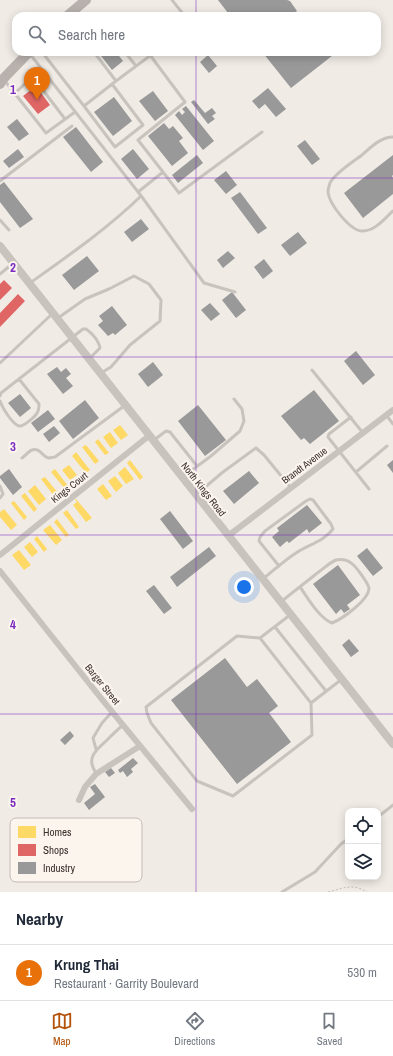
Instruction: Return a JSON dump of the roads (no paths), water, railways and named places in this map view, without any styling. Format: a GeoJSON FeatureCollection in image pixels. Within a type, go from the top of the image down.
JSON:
{"type":"FeatureCollection","features":[{"type":"Feature","properties":{"kind":"main road"},"geometry":{"type":"LineString","coordinates":[[72,12],[86,0]]}},
{"type":"Feature","properties":{"kind":"main road"},"geometry":{"type":"LineString","coordinates":[[2,82],[25,56]]}},
{"type":"Feature","properties":{"kind":"street","name":"North Kings Road"},"geometry":{"type":"LineString","coordinates":[[0,246],[393,744]]}},
{"type":"Feature","properties":{"kind":"street","name":"Brandt Avenue"},"geometry":{"type":"LineString","coordinates":[[228,536],[393,410]]}},
{"type":"Feature","properties":{"kind":"street","name":"Kings Court"},"geometry":{"type":"LineString","coordinates":[[0,555],[152,438]]}},
{"type":"Feature","properties":{"kind":"street","name":"Barger Street"},"geometry":{"type":"LineString","coordinates":[[0,571],[112,712],[192,809]]}},
{"type":"Feature","properties":{"kind":"street"},"geometry":{"type":"LineString","coordinates":[[79,800],[85,787],[96,774],[140,746]]}},
{"type":"Feature","properties":{"kind":"lane"},"geometry":{"type":"LineString","coordinates":[[172,0],[180,12]]}},
{"type":"Feature","properties":{"kind":"lane"},"geometry":{"type":"LineString","coordinates":[[32,56],[74,112],[138,192],[204,283],[235,292]]}},
{"type":"Feature","properties":{"kind":"lane"},"geometry":{"type":"LineString","coordinates":[[45,56],[116,147],[143,125],[112,84]]}},
{"type":"Feature","properties":{"kind":"lane"},"geometry":{"type":"LineString","coordinates":[[97,56],[116,81]]}},
{"type":"Feature","properties":{"kind":"lane"},"geometry":{"type":"LineString","coordinates":[[128,56],[136,66]]}},
{"type":"Feature","properties":{"kind":"lane"},"geometry":{"type":"LineString","coordinates":[[84,106],[149,56]]}},
{"type":"Feature","properties":{"kind":"lane"},"geometry":{"type":"LineString","coordinates":[[151,56],[186,102],[138,140],[179,193],[262,132]]}},
{"type":"Feature","properties":{"kind":"lane"},"geometry":{"type":"LineString","coordinates":[[15,93],[41,69]]}},
{"type":"Feature","properties":{"kind":"lane"},"geometry":{"type":"LineString","coordinates":[[33,77],[65,119]]}},
{"type":"Feature","properties":{"kind":"lane"},"geometry":{"type":"LineString","coordinates":[[2,82],[15,93],[46,133],[74,112]]}},
{"type":"Feature","properties":{"kind":"lane"},"geometry":{"type":"LineString","coordinates":[[0,181],[72,126]]}},
{"type":"Feature","properties":{"kind":"lane"},"geometry":{"type":"LineString","coordinates":[[393,137],[378,141],[337,175],[330,183],[328,192],[331,202],[348,224],[362,232],[372,229],[393,211]]}},
{"type":"Feature","properties":{"kind":"lane"},"geometry":{"type":"LineString","coordinates":[[138,192],[163,172]]}},
{"type":"Feature","properties":{"kind":"lane"},"geometry":{"type":"LineString","coordinates":[[30,283],[67,257],[121,215],[141,196]]}},
{"type":"Feature","properties":{"kind":"lane"},"geometry":{"type":"LineString","coordinates":[[0,220],[9,230]]}},
{"type":"Feature","properties":{"kind":"lane"},"geometry":{"type":"LineString","coordinates":[[0,274],[13,263]]}},
{"type":"Feature","properties":{"kind":"lane"},"geometry":{"type":"LineString","coordinates":[[0,363],[56,316],[85,299],[134,276],[148,284],[161,300],[160,321],[130,345],[111,367],[101,374]]}},
{"type":"Feature","properties":{"kind":"lane"},"geometry":{"type":"LineString","coordinates":[[0,396],[19,379],[83,329],[90,332],[99,344],[100,348],[90,359]]}},
{"type":"Feature","properties":{"kind":"lane"},"geometry":{"type":"LineString","coordinates":[[312,370],[363,433]]}},
{"type":"Feature","properties":{"kind":"lane"},"geometry":{"type":"LineString","coordinates":[[0,401],[5,412],[14,423],[19,426],[23,425],[37,415],[39,404],[19,379]]}},
{"type":"Feature","properties":{"kind":"lane"},"geometry":{"type":"LineString","coordinates":[[182,477],[240,431],[244,421],[242,409],[234,399]]}},
{"type":"Feature","properties":{"kind":"lane"},"geometry":{"type":"LineString","coordinates":[[22,458],[32,450],[36,449],[44,456],[49,458],[55,457],[126,405]]}},
{"type":"Feature","properties":{"kind":"lane"},"geometry":{"type":"LineString","coordinates":[[386,415],[393,424]]}},
{"type":"Feature","properties":{"kind":"lane"},"geometry":{"type":"LineString","coordinates":[[351,417],[329,434],[328,437],[370,489]]}},
{"type":"Feature","properties":{"kind":"lane"},"geometry":{"type":"LineString","coordinates":[[152,438],[166,431],[170,432],[197,466]]}},
{"type":"Feature","properties":{"kind":"lane"},"geometry":{"type":"LineString","coordinates":[[356,472],[387,446]]}},
{"type":"Feature","properties":{"kind":"lane"},"geometry":{"type":"LineString","coordinates":[[196,495],[222,472],[256,448],[264,455],[291,488]]}},
{"type":"Feature","properties":{"kind":"lane"},"geometry":{"type":"LineString","coordinates":[[0,486],[3,494],[0,498]]}},
{"type":"Feature","properties":{"kind":"lane"},"geometry":{"type":"LineString","coordinates":[[262,579],[295,554],[330,534],[333,529],[331,524],[310,498],[260,537],[259,541],[279,566]]}},
{"type":"Feature","properties":{"kind":"lane"},"geometry":{"type":"LineString","coordinates":[[281,602],[329,564],[340,560],[352,563],[369,588],[360,604],[332,623],[327,621],[322,616],[300,587]]}},
{"type":"Feature","properties":{"kind":"lane"},"geometry":{"type":"LineString","coordinates":[[260,638],[311,703],[312,735],[233,796],[197,781],[150,723],[146,707],[237,636],[260,638],[290,615]]}},
{"type":"Feature","properties":{"kind":"lane"},"geometry":{"type":"LineString","coordinates":[[275,627],[326,691]]}},
{"type":"Feature","properties":{"kind":"lane"},"geometry":{"type":"LineString","coordinates":[[311,703],[342,679]]}},
{"type":"Feature","properties":{"kind":"lane"},"geometry":{"type":"LineString","coordinates":[[96,749],[93,738],[112,712]]}},
{"type":"Feature","properties":{"kind":"lane"},"geometry":{"type":"LineString","coordinates":[[96,774],[92,767],[92,757],[96,749],[123,725]]}},
{"type":"Feature","properties":{"kind":"lane"},"geometry":{"type":"LineString","coordinates":[[381,815],[393,805]]}},
{"type":"Feature","properties":{"kind":"lane"},"geometry":{"type":"LineString","coordinates":[[282,892],[315,872],[345,841]]}},
{"type":"Feature","properties":{"kind":"place","name":"Krung Thai"},"geometry":{"type":"Point","coordinates":[37,100]}}]}
